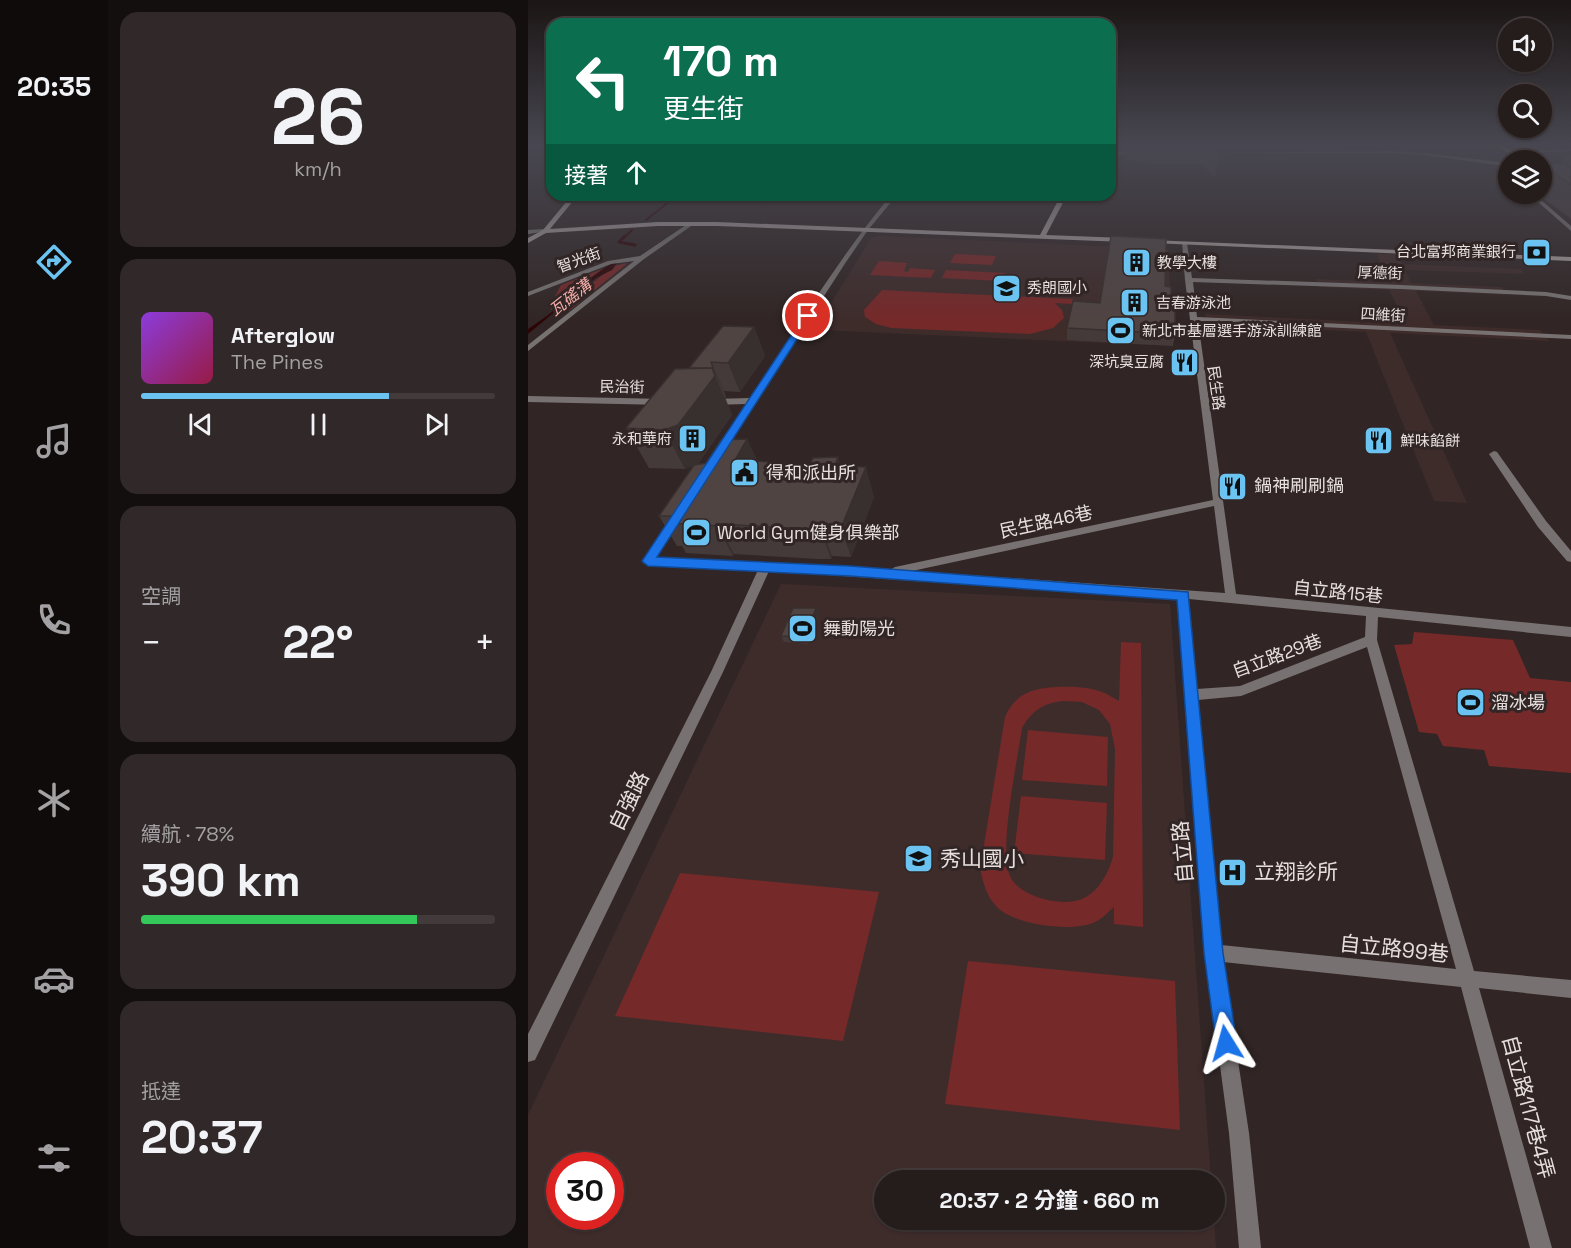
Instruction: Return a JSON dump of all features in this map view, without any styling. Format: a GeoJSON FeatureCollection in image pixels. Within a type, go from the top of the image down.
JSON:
{"type":"FeatureCollection","features":[{"type":"Feature","properties":{"kind":"street"},"geometry":{"type":"LineString","coordinates":[[528,241],[545,231],[567,204]]}},
{"type":"Feature","properties":{"kind":"street"},"geometry":{"type":"LineString","coordinates":[[711,465],[866,229],[886,204]]}},
{"type":"Feature","properties":{"kind":"street"},"geometry":{"type":"LineString","coordinates":[[1042,237],[1059,204]]}},
{"type":"Feature","properties":{"kind":"street"},"geometry":{"type":"LineString","coordinates":[[1543,204],[1571,228]]}},
{"type":"Feature","properties":{"kind":"street"},"geometry":{"type":"LineString","coordinates":[[528,349],[642,258],[691,224]]}},
{"type":"Feature","properties":{"kind":"street"},"geometry":{"type":"LineString","coordinates":[[528,232],[691,224],[1136,241]]}},
{"type":"Feature","properties":{"kind":"street"},"geometry":{"type":"LineString","coordinates":[[1148,241],[1571,259]]}},
{"type":"Feature","properties":{"kind":"street","name":"民生路"},"geometry":{"type":"LineString","coordinates":[[1184,243],[1219,502]]}},
{"type":"Feature","properties":{"kind":"street","name":"智光街"},"geometry":{"type":"LineString","coordinates":[[528,294],[610,262],[642,258]]}},
{"type":"Feature","properties":{"kind":"street","name":"厚德街"},"geometry":{"type":"LineString","coordinates":[[1188,280],[1412,287],[1546,294],[1571,298]]}},
{"type":"Feature","properties":{"kind":"street","name":"四維街"},"geometry":{"type":"LineString","coordinates":[[1193,319],[1571,337]]}},
{"type":"Feature","properties":{"kind":"street","name":"民治街"},"geometry":{"type":"LineString","coordinates":[[528,399],[670,402]]}},
{"type":"Feature","properties":{"kind":"street"},"geometry":{"type":"LineString","coordinates":[[705,403],[752,401]]}},
{"type":"Feature","properties":{"kind":"street"},"geometry":{"type":"LineString","coordinates":[[1494,454],[1542,524],[1571,558]]}},
{"type":"Feature","properties":{"kind":"street"},"geometry":{"type":"LineString","coordinates":[[684,507],[648,561],[1231,598],[1219,502]]}},
{"type":"Feature","properties":{"kind":"street","name":"民生路46巷"},"geometry":{"type":"LineString","coordinates":[[879,574],[1219,502]]}},
{"type":"Feature","properties":{"kind":"street","name":"自強路"},"geometry":{"type":"LineString","coordinates":[[528,1053],[717,672],[765,567]]}},
{"type":"Feature","properties":{"kind":"street","name":"自立路"},"geometry":{"type":"LineString","coordinates":[[1183,596],[1214,953],[1239,1133],[1250,1248]]}},
{"type":"Feature","properties":{"kind":"street","name":"自立路15巷"},"geometry":{"type":"LineString","coordinates":[[1231,598],[1372,614],[1571,632]]}},
{"type":"Feature","properties":{"kind":"street","name":"自立路117巷4弄"},"geometry":{"type":"LineString","coordinates":[[1372,614],[1371,639],[1495,1071],[1541,1248]]}},
{"type":"Feature","properties":{"kind":"street","name":"自立路29巷"},"geometry":{"type":"LineString","coordinates":[[1193,695],[1241,691],[1371,639]]}},
{"type":"Feature","properties":{"kind":"street","name":"自立路99巷"},"geometry":{"type":"LineString","coordinates":[[1214,953],[1571,989]]}},
{"type":"Feature","properties":{"kind":"shaded area","name":"秀朗國小"},"geometry":{"type":"Polygon","coordinates":[[[877,236],[1168,249],[1173,346],[819,330],[816,327],[871,238],[877,236]]]}},
{"type":"Feature","properties":{"kind":"shaded area"},"geometry":{"type":"Polygon","coordinates":[[[955,254],[996,256],[992,265],[950,263],[955,254]]]}},
{"type":"Feature","properties":{"kind":"shaded area"},"geometry":{"type":"Polygon","coordinates":[[[1377,254],[1399,254],[1403,264],[1521,269],[1525,274],[1405,270],[1411,283],[1502,287],[1507,295],[1416,291],[1434,325],[1540,330],[1549,341],[1390,333],[1467,503],[1434,501],[1366,332],[1206,324],[1205,314],[1406,324],[1389,290],[1319,287],[1316,279],[1388,282],[1377,254]]]}},
{"type":"Feature","properties":{"kind":"shaded area"},"geometry":{"type":"Polygon","coordinates":[[[879,261],[907,263],[904,271],[908,272],[910,268],[935,270],[931,278],[870,275],[879,261]]]}},
{"type":"Feature","properties":{"kind":"shaded area"},"geometry":{"type":"Polygon","coordinates":[[[618,262],[612,270],[596,278],[528,334],[528,329],[604,268],[618,262]]]}},
{"type":"Feature","properties":{"kind":"shaded area"},"geometry":{"type":"Polygon","coordinates":[[[628,263],[569,311],[560,310],[613,266],[628,263]]]}},
{"type":"Feature","properties":{"kind":"shaded area"},"geometry":{"type":"Polygon","coordinates":[[[610,266],[586,280],[551,310],[550,306],[561,285],[610,266]]]}},
{"type":"Feature","properties":{"kind":"shaded area"},"geometry":{"type":"Polygon","coordinates":[[[946,270],[1005,273],[1002,281],[942,278],[946,270]]]}},
{"type":"Feature","properties":{"kind":"shaded area"},"geometry":{"type":"Polygon","coordinates":[[[882,290],[1073,299],[1072,304],[1055,303],[1062,310],[1064,318],[1053,328],[1030,334],[891,328],[876,324],[865,317],[864,310],[882,290]]]}},
{"type":"Feature","properties":{"kind":"shaded area","name":"秀山國小"},"geometry":{"type":"Polygon","coordinates":[[[781,584],[1170,604],[1210,1170],[874,1170],[874,1230],[1215,1230],[1216,1248],[528,1248],[528,1115],[781,584]]]}},
{"type":"Feature","properties":{"kind":"shaded area"},"geometry":{"type":"Polygon","coordinates":[[[1414,632],[1513,640],[1530,678],[1571,682],[1571,773],[1489,766],[1484,750],[1443,746],[1437,734],[1419,732],[1394,645],[1412,644],[1414,632]]]}},
{"type":"Feature","properties":{"kind":"shaded area"},"geometry":{"type":"Polygon","coordinates":[[[1121,642],[1141,643],[1143,927],[1114,924],[1114,907],[1095,922],[1073,927],[1030,923],[1005,913],[990,899],[980,869],[1007,713],[1013,703],[1023,695],[1034,690],[1053,687],[1094,690],[1119,701],[1121,642]],[[1063,701],[1050,704],[1039,709],[1026,722],[1022,728],[1010,805],[1006,849],[1007,866],[1011,878],[1016,885],[1033,896],[1054,901],[1074,901],[1088,896],[1102,881],[1113,856],[1115,749],[1110,724],[1099,710],[1082,702],[1063,701]]]}},
{"type":"Feature","properties":{"kind":"shaded area"},"geometry":{"type":"Polygon","coordinates":[[[1028,730],[1108,737],[1107,786],[1022,780],[1028,730]]]}},
{"type":"Feature","properties":{"kind":"shaded area"},"geometry":{"type":"Polygon","coordinates":[[[1021,796],[1107,803],[1105,860],[1014,853],[1021,796]]]}},
{"type":"Feature","properties":{"kind":"shaded area"},"geometry":{"type":"Polygon","coordinates":[[[680,873],[879,892],[843,1041],[615,1016],[680,873]]]}},
{"type":"Feature","properties":{"kind":"shaded area"},"geometry":{"type":"Polygon","coordinates":[[[968,961],[1175,981],[1180,1130],[945,1104],[968,961]]]}},
{"type":"Feature","properties":{"kind":"building"},"geometry":{"type":"Polygon","coordinates":[[[1111,236],[1166,239],[1165,286],[1171,287],[1171,308],[1175,308],[1175,334],[1067,328],[1073,301],[1100,303],[1111,236]]]}},
{"type":"Feature","properties":{"kind":"building"},"geometry":{"type":"Polygon","coordinates":[[[723,326],[754,327],[728,363],[711,362],[713,368],[689,368],[723,326]]]}},
{"type":"Feature","properties":{"kind":"building"},"geometry":{"type":"Polygon","coordinates":[[[712,368],[715,376],[678,425],[664,430],[626,428],[675,369],[712,368]]]}},
{"type":"Feature","properties":{"kind":"building"},"geometry":{"type":"Polygon","coordinates":[[[747,439],[735,460],[810,464],[813,458],[838,457],[835,466],[866,467],[841,528],[806,529],[668,523],[672,516],[659,516],[694,465],[706,463],[721,440],[747,439]]]}},
{"type":"Feature","properties":{"kind":"building"},"geometry":{"type":"Polygon","coordinates":[[[793,608],[816,608],[805,637],[781,636],[793,608]]]}},
{"type":"Feature","properties":{"kind":"waterway","name":"瓦磘溝"},"geometry":{"type":"LineString","coordinates":[[646,220],[666,204]]}},
{"type":"Feature","properties":{"kind":"waterway","name":"瓦磘溝"},"geometry":{"type":"LineString","coordinates":[[624,238],[632,230]]}},
{"type":"Feature","properties":{"kind":"waterway","name":"瓦磘溝"},"geometry":{"type":"LineString","coordinates":[[625,236],[619,242],[635,245]]}},
{"type":"Feature","properties":{"kind":"place","name":"台北富邦商業銀行"},"geometry":{"type":"Point","coordinates":[1537,252]}},
{"type":"Feature","properties":{"kind":"place","name":"教學大樓"},"geometry":{"type":"Point","coordinates":[1136,263]}},
{"type":"Feature","properties":{"kind":"place","name":"秀朗國小"},"geometry":{"type":"Point","coordinates":[1006,288]}},
{"type":"Feature","properties":{"kind":"place","name":"吉春游泳池"},"geometry":{"type":"Point","coordinates":[1135,303]}},
{"type":"Feature","properties":{"kind":"place","name":"新北市基層選手游泳訓練館"},"geometry":{"type":"Point","coordinates":[1121,331]}},
{"type":"Feature","properties":{"kind":"place","name":"深坑臭豆腐"},"geometry":{"type":"Point","coordinates":[1185,362]}},
{"type":"Feature","properties":{"kind":"place","name":"永和華府"},"geometry":{"type":"Point","coordinates":[693,439]}},
{"type":"Feature","properties":{"kind":"place","name":"鮮味餡餅"},"geometry":{"type":"Point","coordinates":[1379,441]}},
{"type":"Feature","properties":{"kind":"place","name":"得和派出所"},"geometry":{"type":"Point","coordinates":[745,473]}},
{"type":"Feature","properties":{"kind":"place","name":"鍋神刷刷鍋"},"geometry":{"type":"Point","coordinates":[1233,486]}},
{"type":"Feature","properties":{"kind":"place","name":"World Gym健身俱樂部"},"geometry":{"type":"Point","coordinates":[696,533]}},
{"type":"Feature","properties":{"kind":"place","name":"舞動陽光"},"geometry":{"type":"Point","coordinates":[802,629]}},
{"type":"Feature","properties":{"kind":"place","name":"溜冰場"},"geometry":{"type":"Point","coordinates":[1470,703]}},
{"type":"Feature","properties":{"kind":"place","name":"秀山國小"},"geometry":{"type":"Point","coordinates":[919,859]}},
{"type":"Feature","properties":{"kind":"place","name":"立翔診所"},"geometry":{"type":"Point","coordinates":[1233,872]}},
{"type":"Feature","properties":{"kind":"route"},"geometry":{"type":"LineString","coordinates":[[808,316],[648,561],[850,571],[1183,596],[1214,953],[1226,1043]]}}]}
